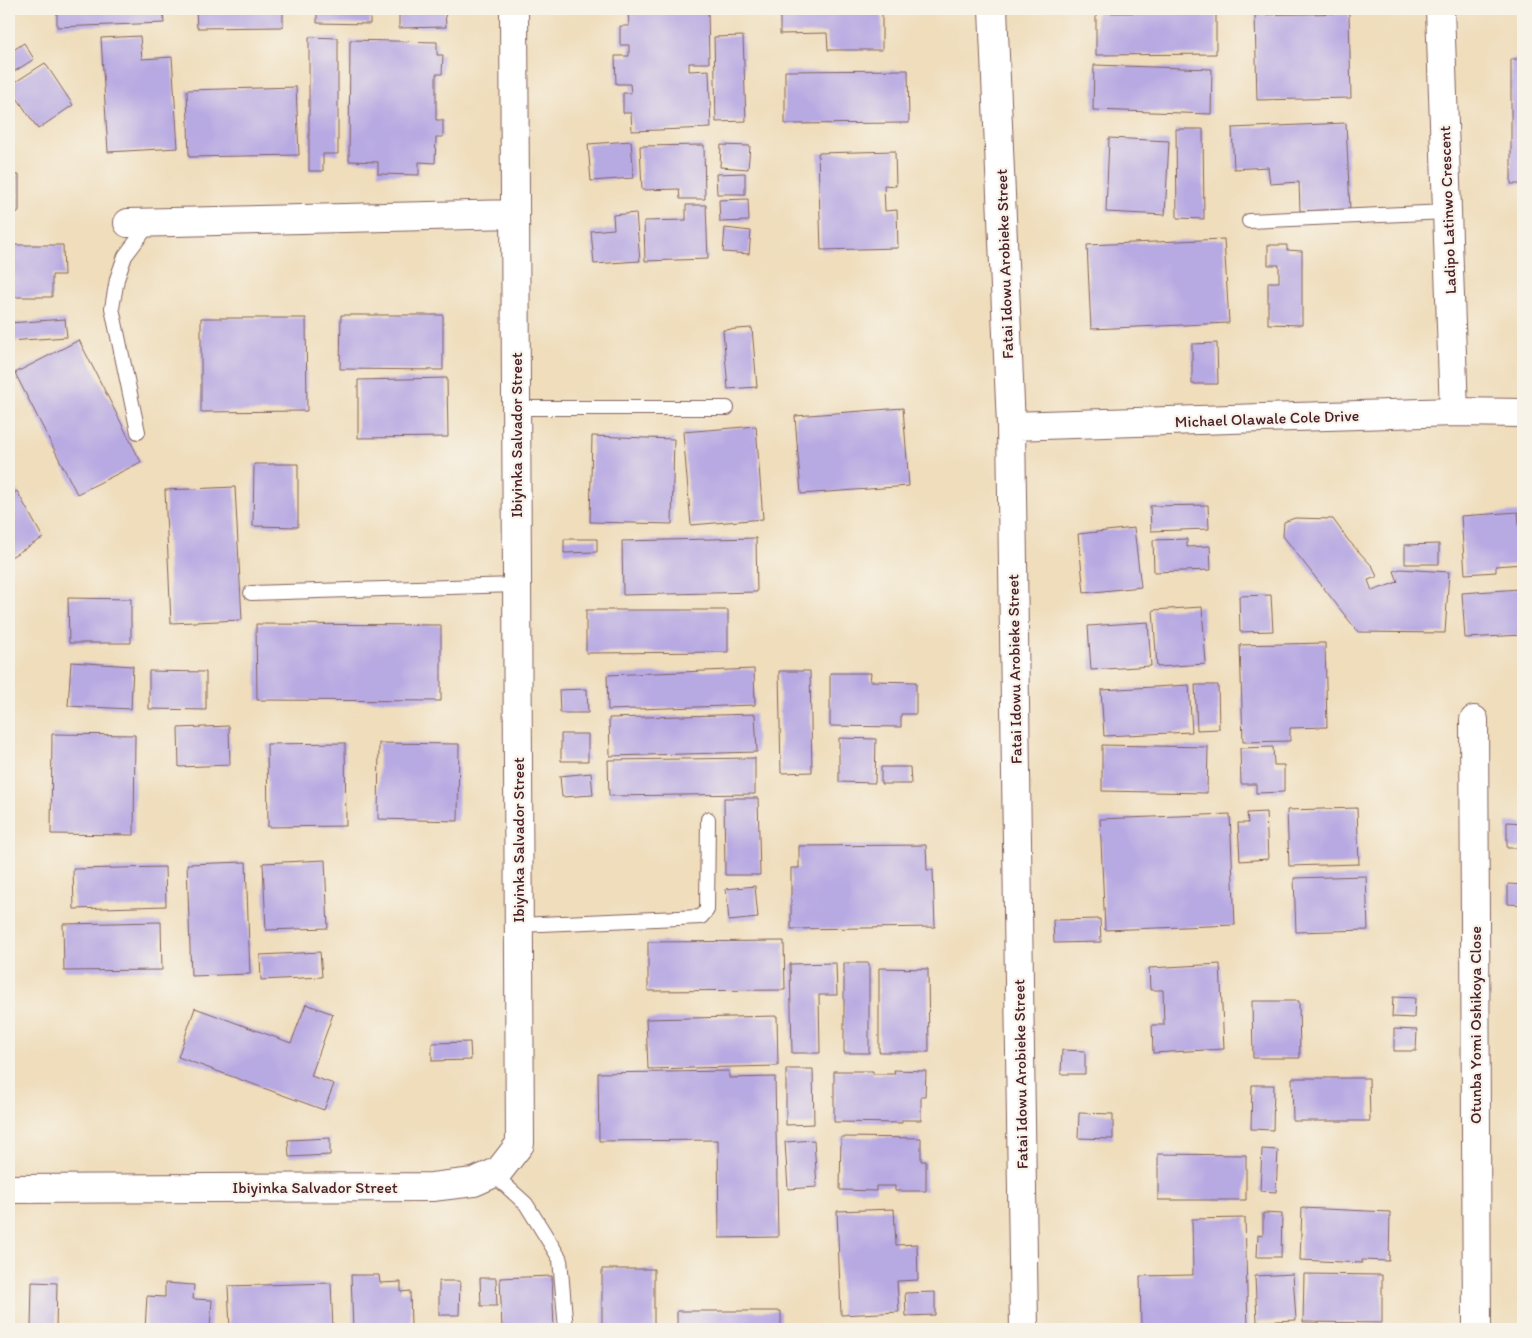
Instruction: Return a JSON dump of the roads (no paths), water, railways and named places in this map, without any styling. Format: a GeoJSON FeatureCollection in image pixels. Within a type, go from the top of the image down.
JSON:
{"type":"FeatureCollection","features":[{"type":"Feature","properties":{"kind":"street","name":"Ibiyinka Salvador Street"},"geometry":{"type":"LineString","coordinates":[[9,1188],[432,1187],[474,1182],[499,1172],[520,1144],[514,9]]}},
{"type":"Feature","properties":{"kind":"street","name":"Fatai Idowu Arobieke Street"},"geometry":{"type":"LineString","coordinates":[[993,9],[1010,426],[1024,1329]]}},
{"type":"Feature","properties":{"kind":"street","name":"Ladipo Latinwo Crescent"},"geometry":{"type":"LineString","coordinates":[[1440,9],[1454,412]]}},
{"type":"Feature","properties":{"kind":"street"},"geometry":{"type":"LineString","coordinates":[[139,223],[515,214]]}},
{"type":"Feature","properties":{"kind":"street","name":"Michael Olawale Cole Drive"},"geometry":{"type":"LineString","coordinates":[[1010,426],[1454,412],[1523,413]]}},
{"type":"Feature","properties":{"kind":"street","name":"Otunba Yomi Oshikoya Close"},"geometry":{"type":"LineString","coordinates":[[1474,720],[1477,1329]]}},
{"type":"Feature","properties":{"kind":"lane"},"geometry":{"type":"LineString","coordinates":[[1249,222],[1448,212]]}},
{"type":"Feature","properties":{"kind":"lane"},"geometry":{"type":"LineString","coordinates":[[138,432],[112,308],[117,278],[124,256],[139,223]]}},
{"type":"Feature","properties":{"kind":"lane"},"geometry":{"type":"LineString","coordinates":[[516,408],[726,408]]}},
{"type":"Feature","properties":{"kind":"lane"},"geometry":{"type":"LineString","coordinates":[[252,594],[517,585]]}},
{"type":"Feature","properties":{"kind":"lane"},"geometry":{"type":"LineString","coordinates":[[518,925],[701,917],[708,910],[708,819]]}},
{"type":"Feature","properties":{"kind":"lane"},"geometry":{"type":"LineString","coordinates":[[493,1174],[526,1204],[560,1259],[566,1329]]}}]}
